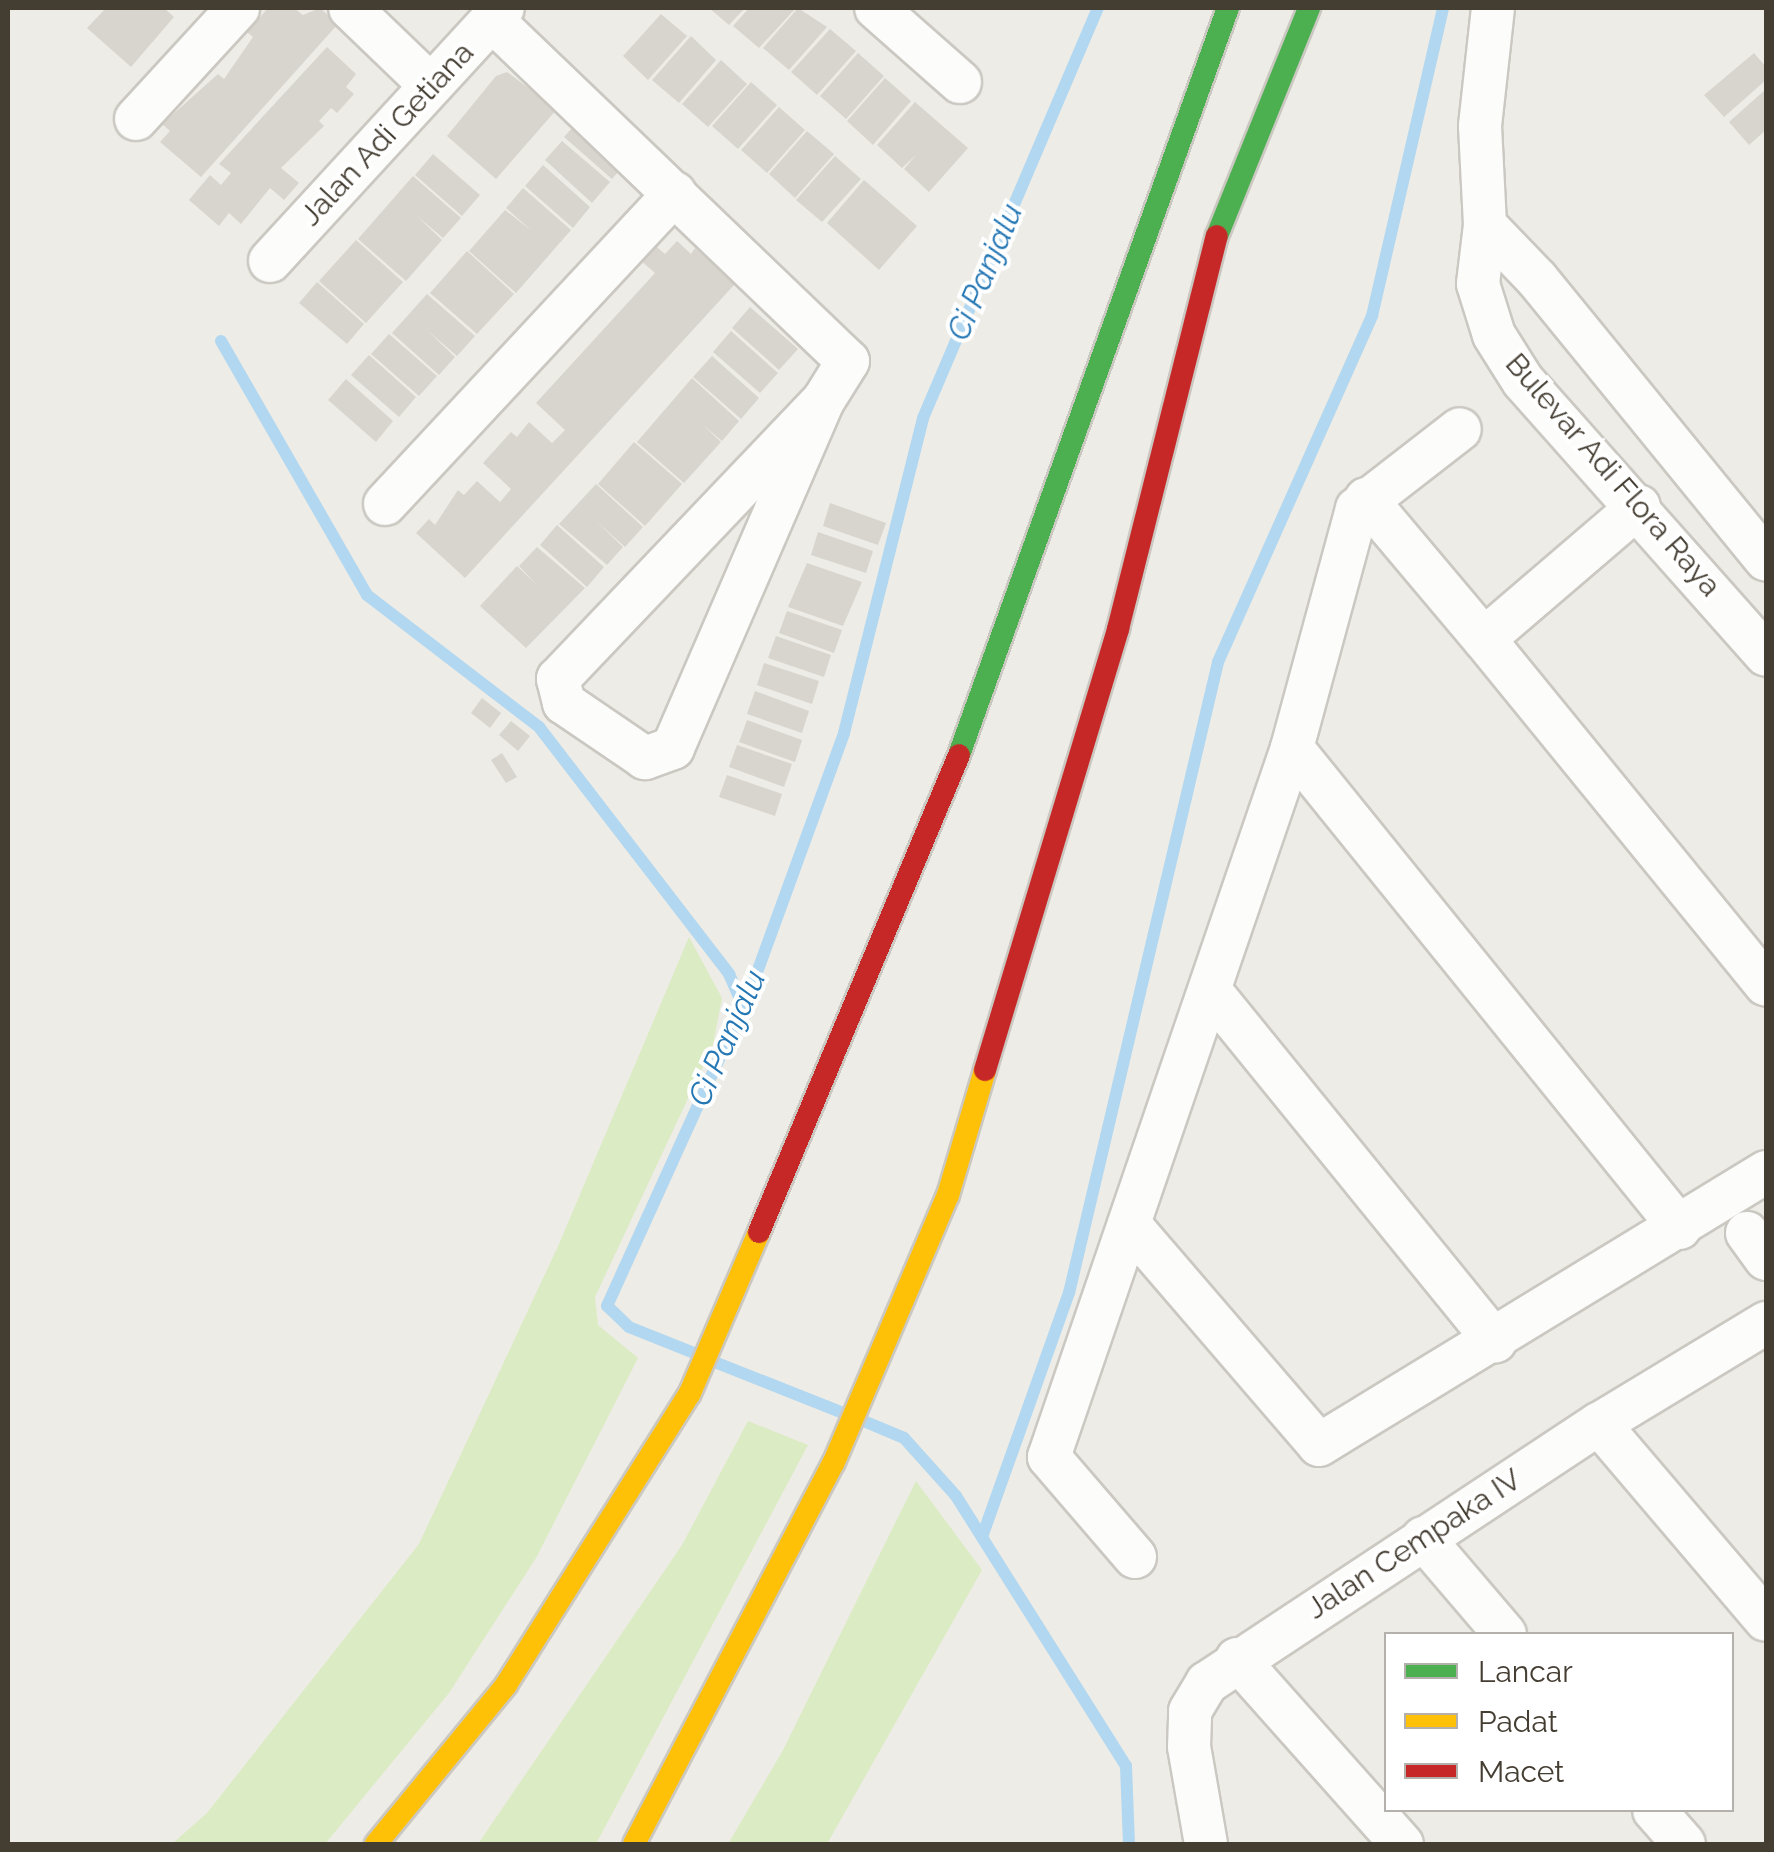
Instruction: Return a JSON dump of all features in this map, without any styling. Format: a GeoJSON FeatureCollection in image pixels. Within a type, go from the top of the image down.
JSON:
{"type":"FeatureCollection","features":[{"type":"Feature","properties":{"kind":"highway"},"geometry":{"type":"LineString","coordinates":[[376,1844],[506,1685],[690,1393],[936,820],[1228,8]]}},
{"type":"Feature","properties":{"kind":"highway"},"geometry":{"type":"LineString","coordinates":[[634,1844],[834,1462],[948,1194],[1118,629],[1212,252],[1310,8]]}},
{"type":"Feature","properties":{"kind":"street"},"geometry":{"type":"LineString","coordinates":[[136,119],[238,8]]}},
{"type":"Feature","properties":{"kind":"street"},"geometry":{"type":"LineString","coordinates":[[350,8],[432,86]]}},
{"type":"Feature","properties":{"kind":"street"},"geometry":{"type":"LineString","coordinates":[[876,8],[960,82]]}},
{"type":"Feature","properties":{"kind":"street","name":"Bulevar Adi Flora Raya"},"geometry":{"type":"LineString","coordinates":[[1493,8],[1480,126],[1485,224],[1478,284],[1494,335],[1522,380],[1766,654]]}},
{"type":"Feature","properties":{"kind":"street"},"geometry":{"type":"LineString","coordinates":[[497,14],[848,361],[823,400],[672,748],[645,758],[564,703],[558,679],[823,400]]}},
{"type":"Feature","properties":{"kind":"street","name":"Jalan Adi Getiana"},"geometry":{"type":"LineString","coordinates":[[270,261],[497,14]]}},
{"type":"Feature","properties":{"kind":"street"},"geometry":{"type":"LineString","coordinates":[[385,504],[675,192]]}},
{"type":"Feature","properties":{"kind":"street","name":"Bulevar Adi Flora Raya"},"geometry":{"type":"LineString","coordinates":[[1485,224],[1766,560]]}},
{"type":"Feature","properties":{"kind":"street"},"geometry":{"type":"LineString","coordinates":[[1135,1557],[1049,1456],[1212,993],[1292,748],[1358,509],[1460,429]]}},
{"type":"Feature","properties":{"kind":"street"},"geometry":{"type":"LineString","coordinates":[[1366,500],[1766,985]]}},
{"type":"Feature","properties":{"kind":"street"},"geometry":{"type":"LineString","coordinates":[[1484,639],[1638,506]]}},
{"type":"Feature","properties":{"kind":"street"},"geometry":{"type":"LineString","coordinates":[[1292,748],[1680,1228]]}},
{"type":"Feature","properties":{"kind":"street"},"geometry":{"type":"LineString","coordinates":[[1212,993],[1496,1341]]}},
{"type":"Feature","properties":{"kind":"street"},"geometry":{"type":"LineString","coordinates":[[1129,1224],[1318,1445],[1496,1341],[1766,1172]]}},
{"type":"Feature","properties":{"kind":"street","name":"Jalan Cempaka IV"},"geometry":{"type":"LineString","coordinates":[[1206,1844],[1190,1711],[1208,1683],[1237,1659],[1598,1424],[1766,1324]]}},
{"type":"Feature","properties":{"kind":"street"},"geometry":{"type":"LineString","coordinates":[[1598,1424],[1766,1620]]}},
{"type":"Feature","properties":{"kind":"street"},"geometry":{"type":"LineString","coordinates":[[1424,1538],[1504,1632]]}},
{"type":"Feature","properties":{"kind":"street"},"geometry":{"type":"LineString","coordinates":[[1237,1659],[1402,1844]]}},
{"type":"Feature","properties":{"kind":"street"},"geometry":{"type":"LineString","coordinates":[[1656,1812],[1684,1844]]}},
{"type":"Feature","properties":{"kind":"green space"},"geometry":{"type":"Polygon","coordinates":[[[689,937],[722,998],[713,1045],[595,1297],[598,1325],[638,1358],[536,1558],[449,1693],[325,1844],[172,1844],[207,1813],[419,1544],[559,1244],[689,937]]]}},
{"type":"Feature","properties":{"kind":"green space"},"geometry":{"type":"Polygon","coordinates":[[[748,1421],[808,1445],[596,1844],[478,1844],[682,1545],[748,1421]]]}},
{"type":"Feature","properties":{"kind":"green space"},"geometry":{"type":"Polygon","coordinates":[[[916,1481],[982,1570],[827,1844],[728,1844],[782,1752],[916,1481]]]}},
{"type":"Feature","properties":{"kind":"building"},"geometry":{"type":"Polygon","coordinates":[[[106,8],[164,8],[174,17],[131,67],[87,28],[106,8]]]}},
{"type":"Feature","properties":{"kind":"building"},"geometry":{"type":"Polygon","coordinates":[[[268,8],[294,8],[303,15],[320,8],[338,24],[201,177],[160,142],[170,131],[162,124],[218,74],[224,79],[253,37],[247,32],[268,8]]]}},
{"type":"Feature","properties":{"kind":"building"},"geometry":{"type":"Polygon","coordinates":[[[709,8],[745,8],[729,25],[709,8]]]}},
{"type":"Feature","properties":{"kind":"building"},"geometry":{"type":"Polygon","coordinates":[[[749,8],[796,8],[759,48],[733,26],[749,8]]]}},
{"type":"Feature","properties":{"kind":"building"},"geometry":{"type":"Polygon","coordinates":[[[798,8],[827,27],[789,70],[763,48],[798,8]]]}},
{"type":"Feature","properties":{"kind":"building"},"geometry":{"type":"Polygon","coordinates":[[[661,14],[687,36],[648,80],[623,56],[661,14]]]}},
{"type":"Feature","properties":{"kind":"building"},"geometry":{"type":"Polygon","coordinates":[[[830,29],[856,51],[817,95],[791,72],[830,29]]]}},
{"type":"Feature","properties":{"kind":"building"},"geometry":{"type":"Polygon","coordinates":[[[691,36],[716,60],[679,103],[652,80],[691,36]]]}},
{"type":"Feature","properties":{"kind":"building"},"geometry":{"type":"Polygon","coordinates":[[[327,47],[356,74],[346,87],[354,94],[337,113],[331,108],[319,121],[324,126],[281,168],[299,183],[284,200],[270,188],[241,224],[229,213],[219,226],[189,200],[210,175],[221,185],[231,173],[219,164],[327,47]]]}},
{"type":"Feature","properties":{"kind":"building"},"geometry":{"type":"Polygon","coordinates":[[[858,53],[884,76],[846,119],[820,96],[858,53]]]}},
{"type":"Feature","properties":{"kind":"building"},"geometry":{"type":"Polygon","coordinates":[[[1754,53],[1766,67],[1766,80],[1724,117],[1704,95],[1754,53]]]}},
{"type":"Feature","properties":{"kind":"building"},"geometry":{"type":"Polygon","coordinates":[[[721,60],[747,84],[708,127],[682,104],[721,60]]]}},
{"type":"Feature","properties":{"kind":"building"},"geometry":{"type":"Polygon","coordinates":[[[507,72],[557,109],[496,179],[447,136],[496,76],[507,72]]]}},
{"type":"Feature","properties":{"kind":"building"},"geometry":{"type":"Polygon","coordinates":[[[885,78],[911,101],[873,145],[847,121],[885,78]]]}},
{"type":"Feature","properties":{"kind":"building"},"geometry":{"type":"Polygon","coordinates":[[[751,82],[777,105],[738,149],[712,126],[751,82]]]}},
{"type":"Feature","properties":{"kind":"building"},"geometry":{"type":"Polygon","coordinates":[[[1766,89],[1766,130],[1749,145],[1729,122],[1766,89]]]}},
{"type":"Feature","properties":{"kind":"building"},"geometry":{"type":"Polygon","coordinates":[[[915,102],[968,148],[929,192],[904,169],[916,155],[902,168],[877,145],[915,102]]]}},
{"type":"Feature","properties":{"kind":"building"},"geometry":{"type":"Polygon","coordinates":[[[779,107],[805,130],[767,173],[741,150],[779,107]]]}},
{"type":"Feature","properties":{"kind":"building"},"geometry":{"type":"Polygon","coordinates":[[[582,117],[629,159],[612,179],[564,137],[582,117]]]}},
{"type":"Feature","properties":{"kind":"building"},"geometry":{"type":"Polygon","coordinates":[[[807,131],[834,154],[795,198],[769,174],[807,131]]]}},
{"type":"Feature","properties":{"kind":"building"},"geometry":{"type":"Polygon","coordinates":[[[562,141],[610,182],[592,203],[545,160],[562,141]]]}},
{"type":"Feature","properties":{"kind":"building"},"geometry":{"type":"Polygon","coordinates":[[[433,154],[480,195],[462,216],[415,175],[433,154]]]}},
{"type":"Feature","properties":{"kind":"building"},"geometry":{"type":"Polygon","coordinates":[[[835,156],[861,179],[822,222],[796,200],[835,156]]]}},
{"type":"Feature","properties":{"kind":"building"},"geometry":{"type":"Polygon","coordinates":[[[543,165],[590,207],[573,228],[525,186],[543,165]]]}},
{"type":"Feature","properties":{"kind":"building"},"geometry":{"type":"Polygon","coordinates":[[[413,176],[461,218],[443,238],[417,216],[442,240],[406,281],[358,239],[413,176]]]}},
{"type":"Feature","properties":{"kind":"building"},"geometry":{"type":"Polygon","coordinates":[[[864,180],[917,226],[879,270],[827,223],[864,180]]]}},
{"type":"Feature","properties":{"kind":"building"},"geometry":{"type":"Polygon","coordinates":[[[523,188],[571,230],[516,293],[469,251],[505,210],[532,231],[506,208],[523,188]]]}},
{"type":"Feature","properties":{"kind":"building"},"geometry":{"type":"Polygon","coordinates":[[[356,240],[403,282],[366,323],[319,281],[356,240]]]}},
{"type":"Feature","properties":{"kind":"building"},"geometry":{"type":"Polygon","coordinates":[[[677,241],[691,254],[695,248],[735,284],[465,578],[416,533],[429,519],[435,525],[458,490],[464,495],[477,481],[500,502],[511,489],[483,463],[511,432],[517,437],[529,422],[552,443],[565,430],[536,403],[655,273],[639,259],[653,244],[665,254],[677,241]]]}},
{"type":"Feature","properties":{"kind":"building"},"geometry":{"type":"Polygon","coordinates":[[[467,251],[514,294],[477,334],[430,293],[467,251]]]}},
{"type":"Feature","properties":{"kind":"building"},"geometry":{"type":"Polygon","coordinates":[[[317,282],[364,324],[347,344],[299,303],[317,282]]]}},
{"type":"Feature","properties":{"kind":"building"},"geometry":{"type":"Polygon","coordinates":[[[427,294],[475,336],[457,356],[427,330],[455,357],[439,375],[392,333],[427,294]]]}},
{"type":"Feature","properties":{"kind":"building"},"geometry":{"type":"Polygon","coordinates":[[[750,307],[798,349],[779,370],[732,328],[750,307]]]}},
{"type":"Feature","properties":{"kind":"building"},"geometry":{"type":"Polygon","coordinates":[[[731,331],[778,373],[760,393],[713,352],[731,331]]]}},
{"type":"Feature","properties":{"kind":"building"},"geometry":{"type":"Polygon","coordinates":[[[389,334],[437,376],[419,396],[371,354],[389,334]]]}},
{"type":"Feature","properties":{"kind":"building"},"geometry":{"type":"Polygon","coordinates":[[[369,355],[416,397],[399,417],[351,375],[369,355]]]}},
{"type":"Feature","properties":{"kind":"building"},"geometry":{"type":"Polygon","coordinates":[[[712,356],[759,398],[741,419],[693,377],[712,356]]]}},
{"type":"Feature","properties":{"kind":"building"},"geometry":{"type":"Polygon","coordinates":[[[692,378],[739,421],[722,441],[703,425],[721,442],[684,483],[637,442],[692,378]]]}},
{"type":"Feature","properties":{"kind":"building"},"geometry":{"type":"Polygon","coordinates":[[[346,379],[393,421],[376,442],[328,400],[346,379]]]}},
{"type":"Feature","properties":{"kind":"building"},"geometry":{"type":"Polygon","coordinates":[[[634,442],[682,484],[645,526],[598,484],[634,442]]]}},
{"type":"Feature","properties":{"kind":"building"},"geometry":{"type":"Polygon","coordinates":[[[596,484],[643,527],[625,547],[596,521],[623,547],[607,565],[559,524],[596,484]]]}},
{"type":"Feature","properties":{"kind":"building"},"geometry":{"type":"Polygon","coordinates":[[[830,503],[886,523],[878,545],[823,526],[830,503]]]}},
{"type":"Feature","properties":{"kind":"building"},"geometry":{"type":"Polygon","coordinates":[[[557,525],[604,567],[587,587],[540,545],[557,525]]]}},
{"type":"Feature","properties":{"kind":"building"},"geometry":{"type":"Polygon","coordinates":[[[818,532],[873,551],[866,573],[811,555],[818,532]]]}},
{"type":"Feature","properties":{"kind":"building"},"geometry":{"type":"Polygon","coordinates":[[[537,547],[585,588],[526,648],[480,606],[517,566],[537,585],[519,566],[537,547]]]}},
{"type":"Feature","properties":{"kind":"building"},"geometry":{"type":"Polygon","coordinates":[[[807,563],[862,582],[843,626],[788,607],[807,563]]]}},
{"type":"Feature","properties":{"kind":"building"},"geometry":{"type":"Polygon","coordinates":[[[787,611],[842,630],[834,653],[779,633],[787,611]]]}},
{"type":"Feature","properties":{"kind":"building"},"geometry":{"type":"Polygon","coordinates":[[[776,636],[831,655],[824,677],[768,658],[776,636]]]}},
{"type":"Feature","properties":{"kind":"building"},"geometry":{"type":"Polygon","coordinates":[[[764,663],[819,681],[812,704],[757,685],[764,663]]]}},
{"type":"Feature","properties":{"kind":"building"},"geometry":{"type":"Polygon","coordinates":[[[755,691],[809,711],[802,733],[747,714],[755,691]]]}},
{"type":"Feature","properties":{"kind":"building"},"geometry":{"type":"Polygon","coordinates":[[[482,698],[501,713],[490,728],[471,713],[482,698]]]}},
{"type":"Feature","properties":{"kind":"building"},"geometry":{"type":"Polygon","coordinates":[[[747,720],[802,740],[795,762],[739,742],[747,720]]]}},
{"type":"Feature","properties":{"kind":"building"},"geometry":{"type":"Polygon","coordinates":[[[511,721],[530,736],[518,751],[499,735],[511,721]]]}},
{"type":"Feature","properties":{"kind":"building"},"geometry":{"type":"Polygon","coordinates":[[[737,745],[792,764],[784,787],[729,767],[737,745]]]}},
{"type":"Feature","properties":{"kind":"building"},"geometry":{"type":"Polygon","coordinates":[[[502,753],[517,777],[506,783],[491,760],[502,753]]]}},
{"type":"Feature","properties":{"kind":"building"},"geometry":{"type":"Polygon","coordinates":[[[727,775],[782,794],[775,816],[719,797],[727,775]]]}},
{"type":"Feature","properties":{"kind":"waterway","name":"Ci Panjalu"},"geometry":{"type":"LineString","coordinates":[[694,1353],[629,1327],[607,1306],[751,989],[844,733],[923,418],[1098,8]]}},
{"type":"Feature","properties":{"kind":"waterway"},"geometry":{"type":"LineString","coordinates":[[982,1537],[1069,1293],[1218,662],[1372,316],[1443,8]]}},
{"type":"Feature","properties":{"kind":"waterway"},"geometry":{"type":"LineString","coordinates":[[221,341],[367,595],[539,727],[729,974],[743,1006]]}},
{"type":"Feature","properties":{"kind":"waterway","name":"Ci Panjalu"},"geometry":{"type":"LineString","coordinates":[[717,1363],[843,1413]]}},
{"type":"Feature","properties":{"kind":"waterway","name":"Ci Panjalu"},"geometry":{"type":"LineString","coordinates":[[866,1422],[904,1438],[956,1496],[1126,1766],[1129,1844]]}},
{"type":"Feature","properties":{"kind":"traffic: fast"},"geometry":{"type":"LineString","coordinates":[[959,755],[1228,8]]}},
{"type":"Feature","properties":{"kind":"traffic: fast"},"geometry":{"type":"LineString","coordinates":[[1217,236],[1309,8]]}},
{"type":"Feature","properties":{"kind":"traffic: slow"},"geometry":{"type":"LineString","coordinates":[[634,1844],[834,1462],[948,1195],[985,1070]]}},
{"type":"Feature","properties":{"kind":"traffic: slow"},"geometry":{"type":"LineString","coordinates":[[376,1844],[506,1685],[690,1393],[759,1232]]}},
{"type":"Feature","properties":{"kind":"traffic: jam"},"geometry":{"type":"LineString","coordinates":[[985,1070],[1118,629],[1217,236]]}},
{"type":"Feature","properties":{"kind":"traffic: jam"},"geometry":{"type":"LineString","coordinates":[[759,1232],[959,755]]}}]}
